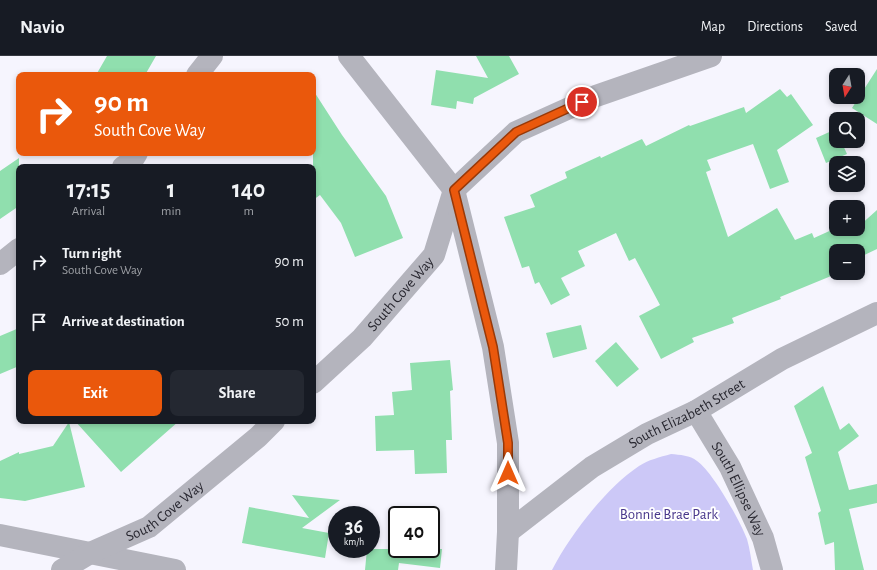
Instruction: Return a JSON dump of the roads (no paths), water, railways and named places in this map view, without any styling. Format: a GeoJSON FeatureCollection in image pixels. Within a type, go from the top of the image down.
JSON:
{"type":"FeatureCollection","features":[{"type":"Feature","properties":{"kind":"street"},"geometry":{"type":"LineString","coordinates":[[199,72],[212,56]]}},
{"type":"Feature","properties":{"kind":"street"},"geometry":{"type":"LineString","coordinates":[[349,56],[454,190],[493,347],[508,443],[508,532],[506,570]]}},
{"type":"Feature","properties":{"kind":"street","name":"South Cove Way"},"geometry":{"type":"LineString","coordinates":[[316,380],[362,338],[434,255],[454,190],[516,132],[596,96],[711,56]]}},
{"type":"Feature","properties":{"kind":"street"},"geometry":{"type":"LineString","coordinates":[[127,164],[135,156]]}},
{"type":"Feature","properties":{"kind":"street"},"geometry":{"type":"LineString","coordinates":[[0,264],[16,251]]}},
{"type":"Feature","properties":{"kind":"street","name":"South Elizabeth Street"},"geometry":{"type":"LineString","coordinates":[[508,532],[592,467],[648,434],[696,411],[782,359],[877,313]]}},
{"type":"Feature","properties":{"kind":"street","name":"South Ellipse Way"},"geometry":{"type":"LineString","coordinates":[[696,411],[730,467],[763,538],[772,570]]}},
{"type":"Feature","properties":{"kind":"street","name":"South Cove Way"},"geometry":{"type":"LineString","coordinates":[[62,570],[90,553],[148,527],[258,437],[271,424]]}},
{"type":"Feature","properties":{"kind":"street"},"geometry":{"type":"LineString","coordinates":[[0,535],[175,570]]}},
{"type":"Feature","properties":{"kind":"park label","name":"Bonnie Brae Park"},"geometry":{"type":"Point","coordinates":[669,514]}}]}
